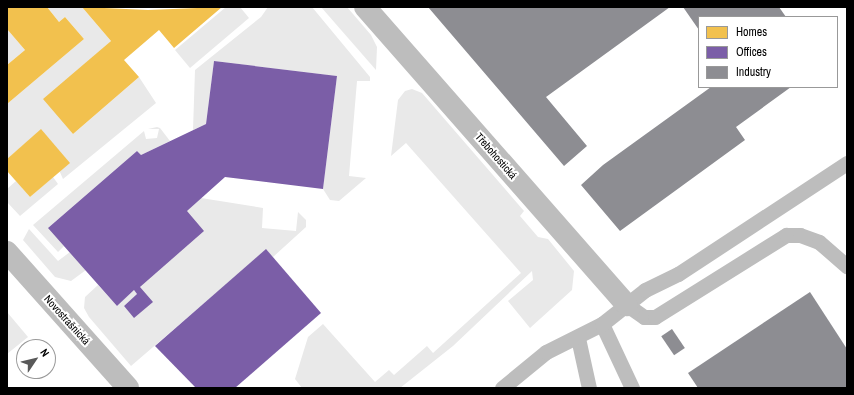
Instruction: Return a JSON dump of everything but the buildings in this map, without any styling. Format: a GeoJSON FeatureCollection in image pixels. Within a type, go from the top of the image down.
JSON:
{"type":"FeatureCollection","features":[{"type":"Feature","properties":{"kind":"street","name":"Třebohostická"},"geometry":{"type":"LineString","coordinates":[[365,7],[627,305]]}},
{"type":"Feature","properties":{"kind":"street","name":"Novostrašnická"},"geometry":{"type":"LineString","coordinates":[[7,252],[128,388]]}},
{"type":"Feature","properties":{"kind":"lane"},"geometry":{"type":"LineString","coordinates":[[502,388],[546,352],[578,338],[602,324],[627,305],[847,163]]}},
{"type":"Feature","properties":{"kind":"lane"},"geometry":{"type":"LineString","coordinates":[[627,305],[644,317],[655,317],[786,235],[800,235],[819,242],[847,266]]}},
{"type":"Feature","properties":{"kind":"lane"},"geometry":{"type":"LineString","coordinates":[[602,324],[632,388]]}},
{"type":"Feature","properties":{"kind":"lane"},"geometry":{"type":"LineString","coordinates":[[578,338],[589,388]]}},
{"type":"Feature","properties":{"kind":"shaded area"},"geometry":{"type":"Polygon","coordinates":[[[47,7],[82,7],[111,41],[45,99],[73,134],[139,77],[156,103],[63,179],[41,130],[7,159],[7,104],[84,39],[65,17],[59,22],[47,7]]]}},
{"type":"Feature","properties":{"kind":"shaded area"},"geometry":{"type":"Polygon","coordinates":[[[226,7],[240,7],[249,18],[190,68],[175,50],[226,7]]]}},
{"type":"Feature","properties":{"kind":"shaded area"},"geometry":{"type":"Polygon","coordinates":[[[268,7],[312,7],[370,77],[370,81],[357,81],[349,176],[366,178],[339,201],[330,200],[323,189],[337,76],[214,61],[206,124],[193,130],[195,70],[261,17],[268,7]]]}},
{"type":"Feature","properties":{"kind":"shaded area"},"geometry":{"type":"Polygon","coordinates":[[[321,7],[347,7],[371,35],[377,47],[376,70],[321,7]]]}},
{"type":"Feature","properties":{"kind":"shaded area"},"geometry":{"type":"Polygon","coordinates":[[[7,29],[25,50],[7,65],[7,29]]]}},
{"type":"Feature","properties":{"kind":"shaded area"},"geometry":{"type":"Polygon","coordinates":[[[412,89],[422,93],[524,211],[520,216],[538,237],[548,239],[574,271],[572,290],[530,328],[508,301],[533,280],[532,271],[453,346],[400,388],[302,388],[295,379],[308,337],[323,324],[375,382],[389,370],[394,375],[427,346],[433,353],[521,273],[406,143],[391,156],[398,100],[405,91],[412,89]]]}},
{"type":"Feature","properties":{"kind":"shaded area"},"geometry":{"type":"Polygon","coordinates":[[[157,127],[160,128],[170,141],[141,155],[137,151],[49,227],[64,246],[58,252],[33,225],[144,131],[146,139],[157,138],[159,129],[148,129],[157,127]]]}},
{"type":"Feature","properties":{"kind":"shaded area"},"geometry":{"type":"Polygon","coordinates":[[[53,177],[58,184],[20,216],[7,202],[7,189],[16,181],[30,197],[53,177]]]}},
{"type":"Feature","properties":{"kind":"shaded area"},"geometry":{"type":"Polygon","coordinates":[[[201,198],[263,208],[262,228],[296,231],[298,212],[306,220],[306,227],[273,257],[266,250],[131,366],[89,317],[84,308],[85,297],[98,285],[117,306],[134,290],[137,294],[124,306],[134,317],[140,287],[187,211],[201,198]]]}},
{"type":"Feature","properties":{"kind":"shaded area"},"geometry":{"type":"Polygon","coordinates":[[[29,229],[58,261],[70,252],[86,270],[71,281],[55,277],[23,240],[29,229]]]}},
{"type":"Feature","properties":{"kind":"shaded area"},"geometry":{"type":"Polygon","coordinates":[[[7,312],[28,337],[26,339],[16,339],[16,347],[7,354],[7,312]]]}}]}
